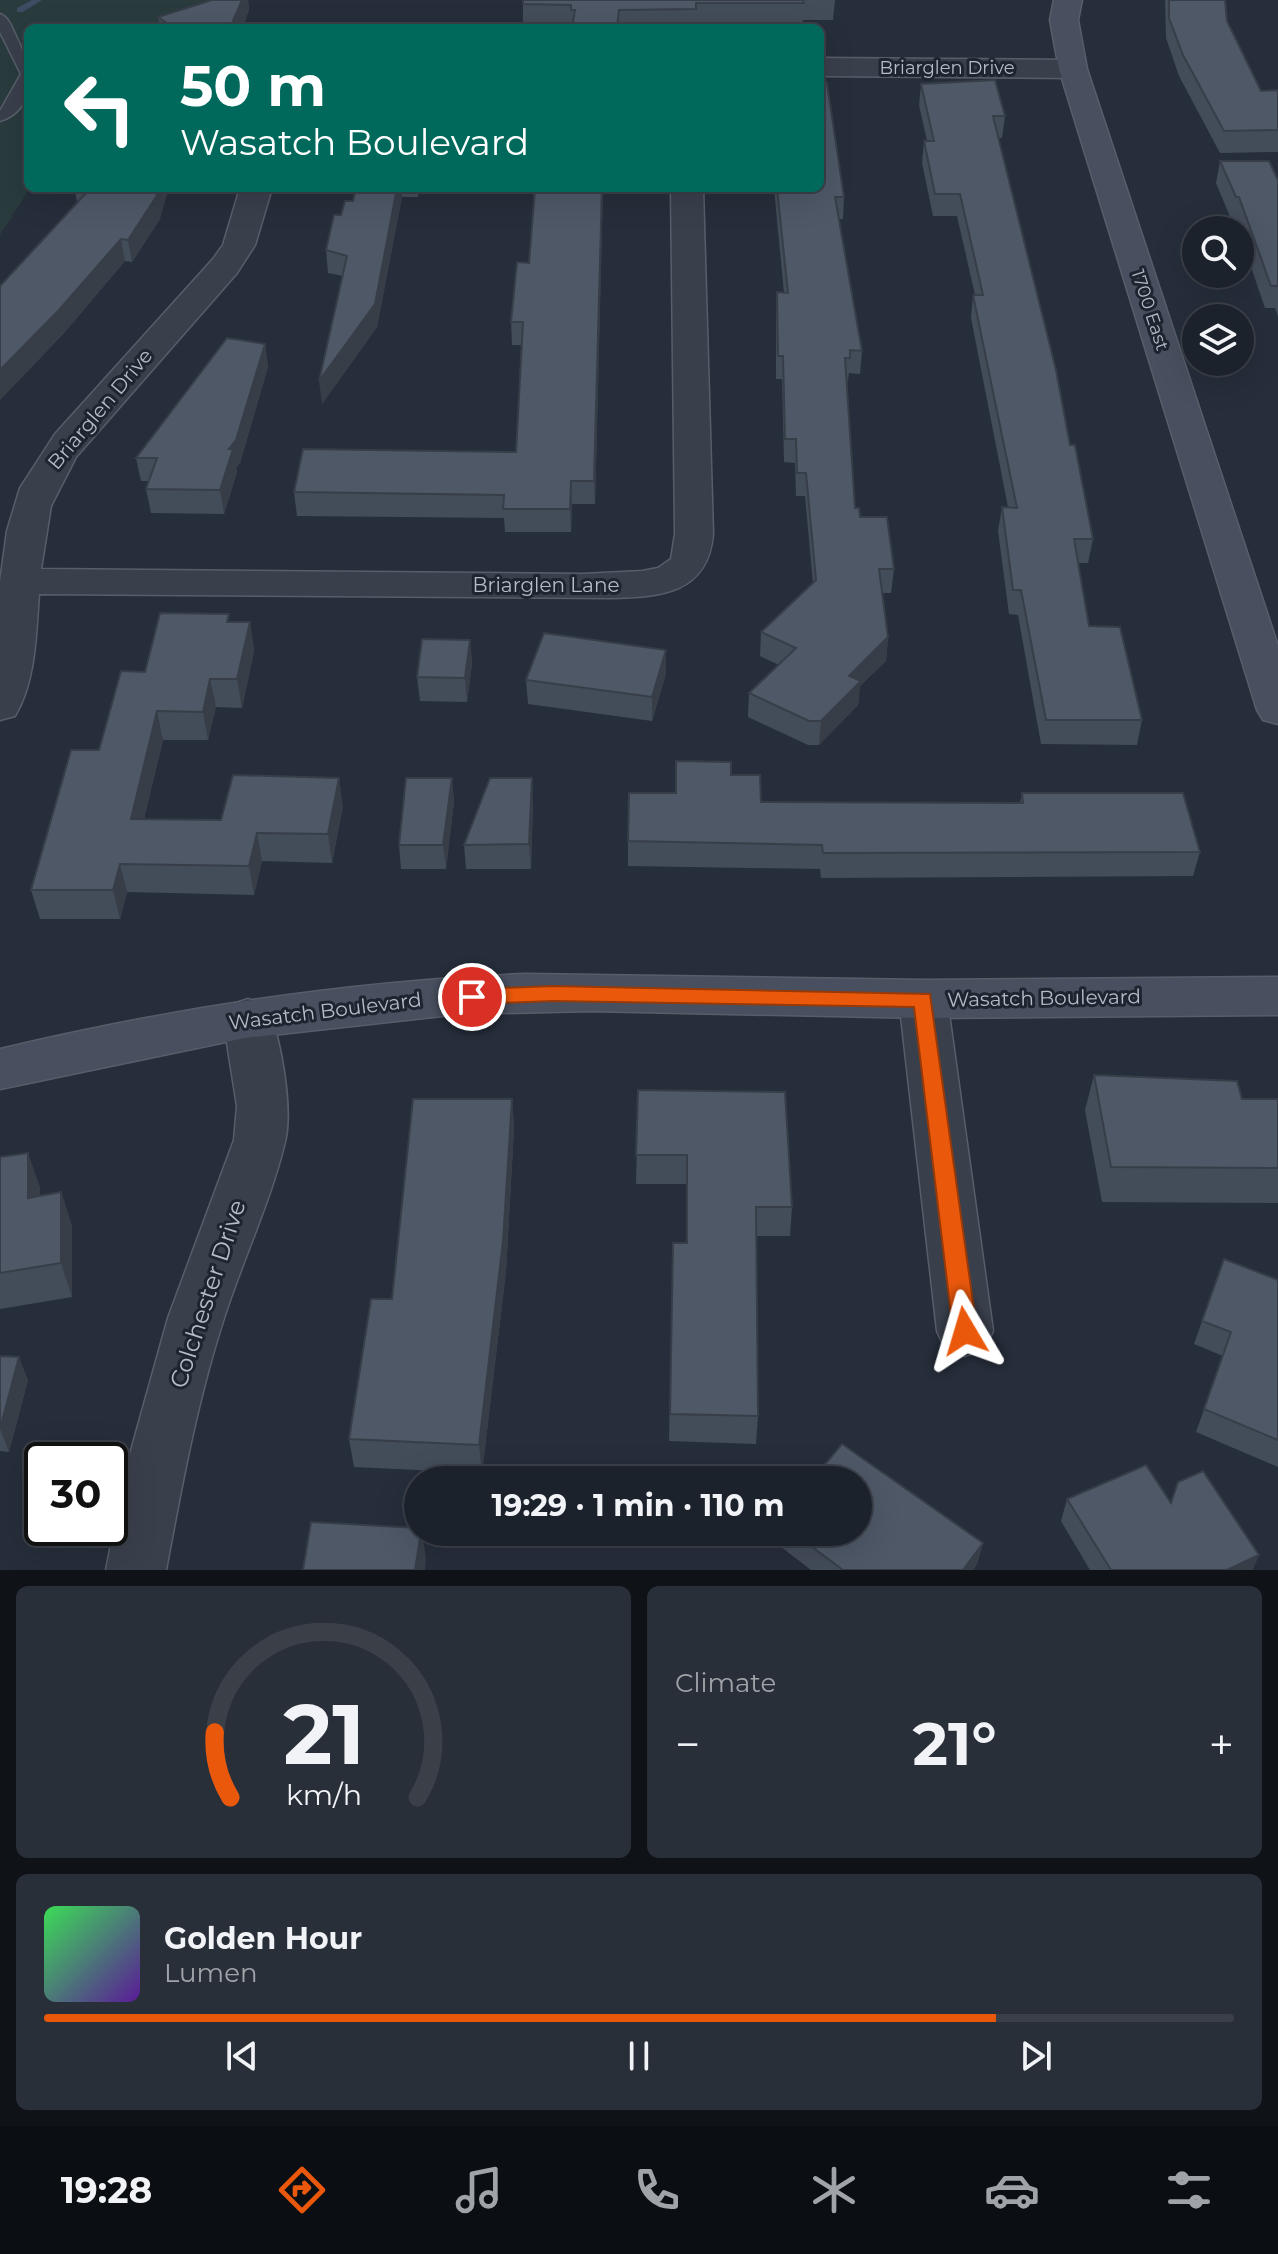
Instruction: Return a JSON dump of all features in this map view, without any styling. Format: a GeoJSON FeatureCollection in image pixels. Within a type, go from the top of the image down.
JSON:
{"type":"FeatureCollection","features":[{"type":"Feature","properties":{"kind":"main road","name":"1700 East"},"geometry":{"type":"LineString","coordinates":[[1068,0],[1064,20],[1073,69],[1278,710]]}},
{"type":"Feature","properties":{"kind":"main road","name":"Wasatch Boulevard"},"geometry":{"type":"LineString","coordinates":[[0,1069],[70,1052],[248,1018],[396,1000],[553,994],[923,999],[1278,996]]}},
{"type":"Feature","properties":{"kind":"street","name":"Briarglen Drive"},"geometry":{"type":"LineString","coordinates":[[824,67],[1073,69]]}},
{"type":"Feature","properties":{"kind":"street","name":"Briarglen Drive"},"geometry":{"type":"LineString","coordinates":[[0,706],[16,640],[32,507],[46,473],[68,442],[225,266],[239,245],[255,192]]}},
{"type":"Feature","properties":{"kind":"street","name":"Briarglen Lane"},"geometry":{"type":"LineString","coordinates":[[21,581],[583,586],[638,585],[673,578],[690,562],[694,534],[687,192]]}},
{"type":"Feature","properties":{"kind":"street"},"geometry":{"type":"LineString","coordinates":[[923,999],[965,1331]]}},
{"type":"Feature","properties":{"kind":"street","name":"Colchester Drive"},"geometry":{"type":"LineString","coordinates":[[136,1570],[156,1465],[196,1318],[260,1140],[262,1106],[248,1018]]}},
{"type":"Feature","properties":{"kind":"lane"},"geometry":{"type":"LineString","coordinates":[[0,18],[24,67]]}},
{"type":"Feature","properties":{"kind":"lane"},"geometry":{"type":"LineString","coordinates":[[0,117],[10,111],[24,83]]}},
{"type":"Feature","properties":{"kind":"shaded area"},"geometry":{"type":"Polygon","coordinates":[[[0,0],[245,0],[187,12],[155,24],[24,24],[24,192],[27,192],[0,235],[0,0]]]}},
{"type":"Feature","properties":{"kind":"building"},"geometry":{"type":"Polygon","coordinates":[[[212,0],[242,0],[232,24],[168,24],[158,17],[212,0]]]}},
{"type":"Feature","properties":{"kind":"building"},"geometry":{"type":"Polygon","coordinates":[[[523,0],[803,0],[804,3],[696,3],[696,9],[619,10],[617,24],[573,24],[575,10],[571,10],[571,5],[523,4],[523,0]]]}},
{"type":"Feature","properties":{"kind":"building"},"geometry":{"type":"Polygon","coordinates":[[[1169,0],[1225,0],[1227,21],[1261,91],[1278,92],[1278,130],[1224,131],[1183,55],[1169,18],[1169,0]]]}},
{"type":"Feature","properties":{"kind":"building"},"geometry":{"type":"Polygon","coordinates":[[[995,80],[1005,116],[993,116],[1056,370],[1070,445],[1075,445],[1093,539],[1074,539],[1089,626],[1120,627],[1142,720],[1046,720],[1021,590],[1013,590],[1002,507],[1017,508],[973,295],[983,295],[960,194],[935,194],[924,141],[934,141],[921,84],[995,80]]]}},
{"type":"Feature","properties":{"kind":"building"},"geometry":{"type":"Polygon","coordinates":[[[824,83],[827,83],[844,197],[835,197],[862,351],[850,350],[850,358],[845,358],[855,508],[859,508],[860,517],[887,517],[894,569],[879,569],[888,637],[849,676],[861,681],[821,721],[809,721],[749,693],[796,648],[761,632],[816,580],[806,473],[797,473],[796,439],[785,439],[783,356],[778,356],[777,292],[788,293],[777,192],[824,192],[824,83]]]}},
{"type":"Feature","properties":{"kind":"building"},"geometry":{"type":"Polygon","coordinates":[[[1220,161],[1269,161],[1278,180],[1278,286],[1271,286],[1254,239],[1254,216],[1246,216],[1239,197],[1236,197],[1220,161]]]}},
{"type":"Feature","properties":{"kind":"building"},"geometry":{"type":"Polygon","coordinates":[[[87,192],[158,192],[128,240],[121,239],[59,310],[0,370],[0,286],[87,192]]]}},
{"type":"Feature","properties":{"kind":"building"},"geometry":{"type":"Polygon","coordinates":[[[355,192],[396,192],[375,304],[319,381],[347,256],[326,250],[334,215],[341,215],[345,201],[353,201],[355,192]]]}},
{"type":"Feature","properties":{"kind":"building"},"geometry":{"type":"Polygon","coordinates":[[[535,192],[602,192],[594,481],[571,481],[570,509],[503,509],[504,495],[294,492],[303,449],[516,452],[523,322],[511,322],[517,262],[529,263],[535,192]]]}},
{"type":"Feature","properties":{"kind":"building"},"geometry":{"type":"Polygon","coordinates":[[[227,338],[265,344],[236,440],[229,449],[233,449],[220,490],[146,489],[157,458],[136,458],[227,338]]]}},
{"type":"Feature","properties":{"kind":"building"},"geometry":{"type":"Polygon","coordinates":[[[160,613],[229,614],[227,622],[250,622],[237,679],[210,679],[203,712],[157,711],[131,819],[221,820],[233,775],[339,778],[328,834],[257,833],[249,866],[120,864],[113,890],[31,890],[71,750],[99,750],[121,671],[145,672],[160,613]]]}},
{"type":"Feature","properties":{"kind":"building"},"geometry":{"type":"Polygon","coordinates":[[[544,633],[666,650],[652,697],[526,680],[544,633]]]}},
{"type":"Feature","properties":{"kind":"building"},"geometry":{"type":"Polygon","coordinates":[[[422,639],[470,640],[465,678],[417,677],[422,639]]]}},
{"type":"Feature","properties":{"kind":"building"},"geometry":{"type":"Polygon","coordinates":[[[676,761],[731,762],[731,775],[760,775],[761,802],[1023,803],[1022,793],[1183,793],[1200,852],[823,853],[822,845],[628,841],[629,793],[676,793],[676,761]]]}},
{"type":"Feature","properties":{"kind":"building"},"geometry":{"type":"Polygon","coordinates":[[[406,778],[452,778],[443,845],[399,845],[406,778]]]}},
{"type":"Feature","properties":{"kind":"building"},"geometry":{"type":"Polygon","coordinates":[[[490,778],[532,778],[529,844],[464,845],[490,778]]]}},
{"type":"Feature","properties":{"kind":"building"},"geometry":{"type":"Polygon","coordinates":[[[1094,1075],[1237,1081],[1242,1099],[1278,1099],[1278,1168],[1111,1167],[1094,1075]]]}},
{"type":"Feature","properties":{"kind":"building"},"geometry":{"type":"Polygon","coordinates":[[[638,1090],[785,1092],[792,1207],[756,1207],[758,1416],[670,1414],[673,1243],[687,1243],[687,1155],[636,1155],[638,1090]]]}},
{"type":"Feature","properties":{"kind":"building"},"geometry":{"type":"Polygon","coordinates":[[[413,1099],[512,1099],[503,1241],[479,1445],[349,1439],[371,1299],[392,1299],[413,1099]]]}},
{"type":"Feature","properties":{"kind":"building"},"geometry":{"type":"Polygon","coordinates":[[[28,1153],[28,1198],[61,1192],[61,1263],[0,1273],[0,1157],[28,1153]]]}},
{"type":"Feature","properties":{"kind":"building"},"geometry":{"type":"Polygon","coordinates":[[[1224,1259],[1278,1280],[1278,1440],[1204,1409],[1231,1332],[1202,1321],[1224,1259]]]}},
{"type":"Feature","properties":{"kind":"building"},"geometry":{"type":"Polygon","coordinates":[[[0,1356],[19,1357],[0,1429],[0,1356]]]}},
{"type":"Feature","properties":{"kind":"building"},"geometry":{"type":"Polygon","coordinates":[[[842,1444],[983,1543],[963,1570],[843,1570],[811,1546],[872,1546],[872,1466],[824,1466],[842,1444]]]}},
{"type":"Feature","properties":{"kind":"building"},"geometry":{"type":"Polygon","coordinates":[[[1146,1465],[1171,1503],[1178,1482],[1203,1471],[1259,1555],[1227,1570],[1111,1570],[1067,1499],[1146,1465]]]}},
{"type":"Feature","properties":{"kind":"building"},"geometry":{"type":"Polygon","coordinates":[[[311,1522],[404,1527],[404,1546],[419,1546],[415,1570],[303,1570],[311,1522]]]}},
{"type":"Feature","properties":{"kind":"waterway"},"geometry":{"type":"LineString","coordinates":[[20,10],[38,0]]}},
{"type":"Feature","properties":{"kind":"route"},"geometry":{"type":"LineString","coordinates":[[472,997],[553,994],[923,999],[965,1331]]}}]}
